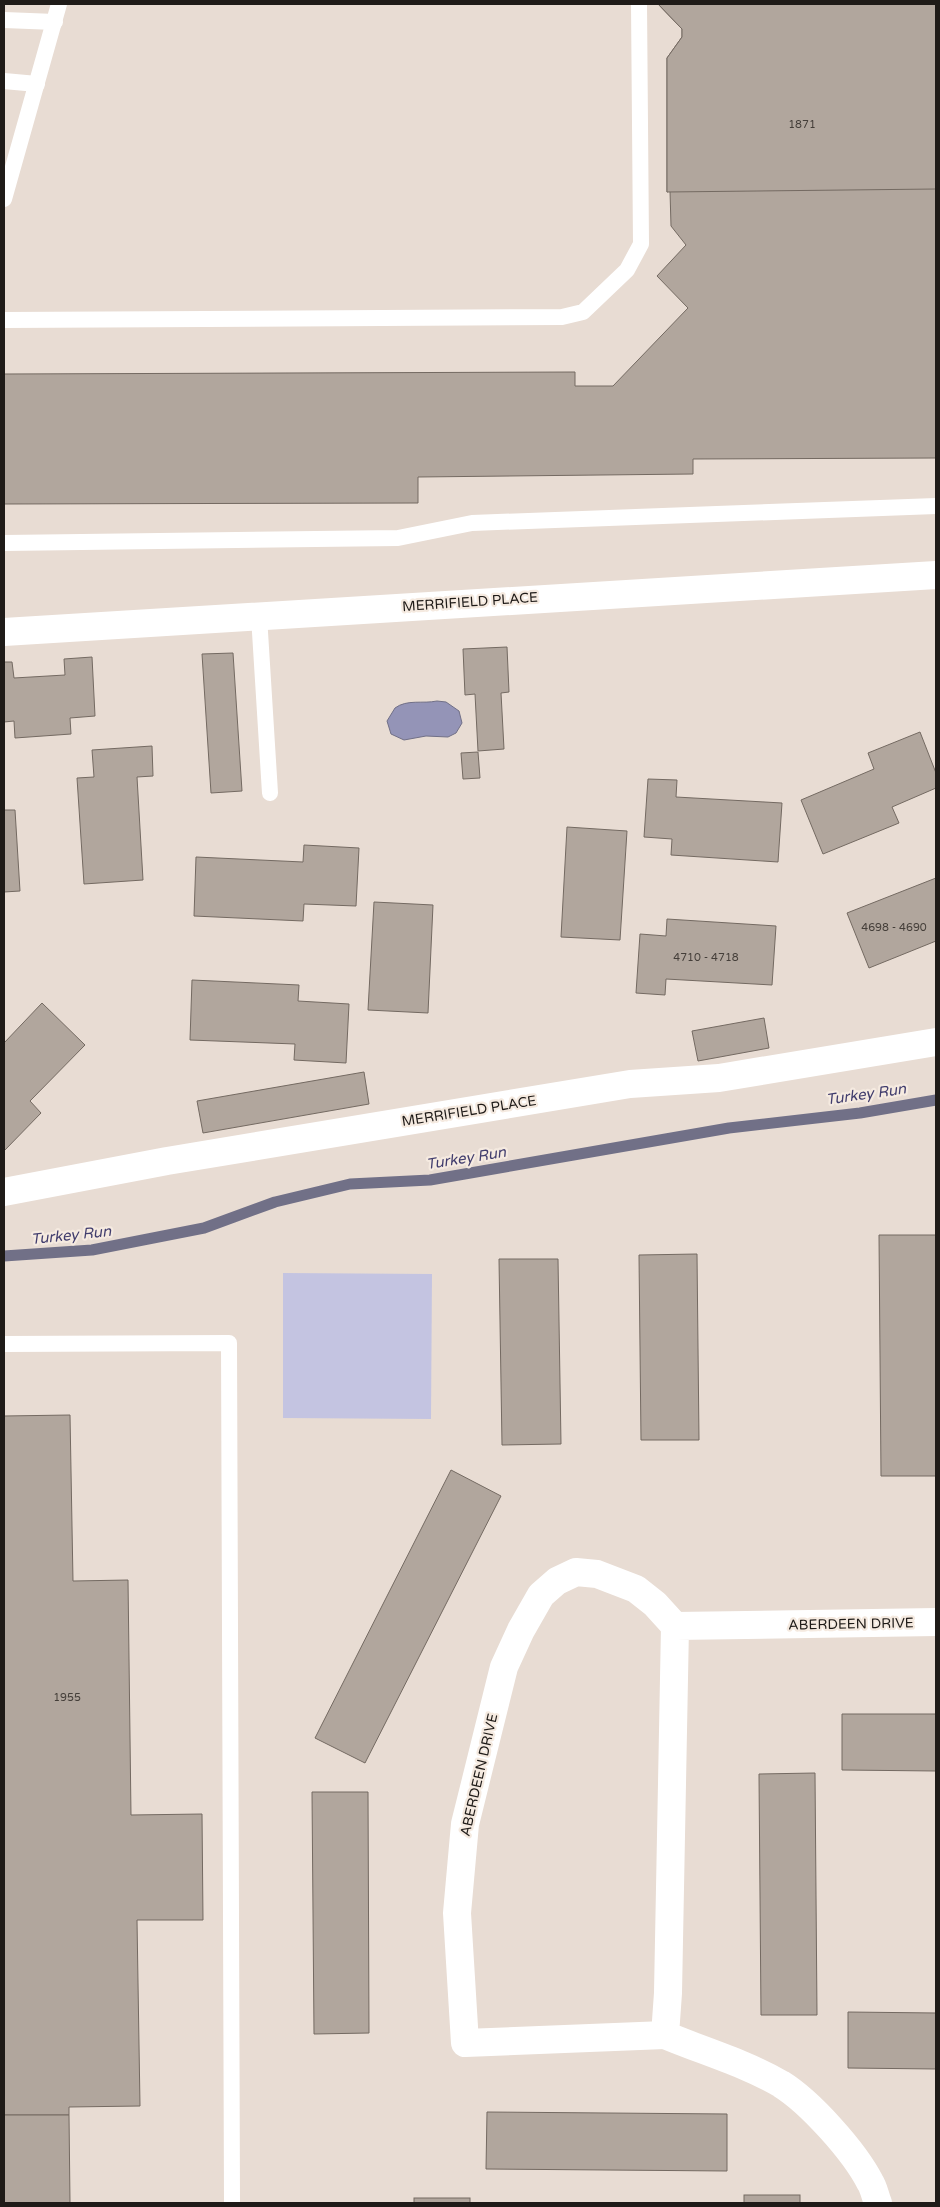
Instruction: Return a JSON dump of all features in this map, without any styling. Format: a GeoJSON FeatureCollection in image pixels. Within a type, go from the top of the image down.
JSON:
{"type":"FeatureCollection","features":[{"type":"Feature","properties":{"kind":"street","name":"MERRIFIELD PLACE"},"geometry":{"type":"LineString","coordinates":[[4,632],[936,575]]}},
{"type":"Feature","properties":{"kind":"street","name":"MERRIFIELD PLACE"},"geometry":{"type":"LineString","coordinates":[[4,1192],[167,1161],[630,1084],[719,1078],[936,1042]]}},
{"type":"Feature","properties":{"kind":"street","name":"ABERDEEN DRIVE"},"geometry":{"type":"LineString","coordinates":[[878,2203],[870,2182],[840,2138],[804,2101],[782,2085],[759,2073],[665,2035],[465,2043],[456,1912],[465,1824],[504,1667],[521,1630],[541,1595],[557,1581],[576,1572],[596,1574],[636,1589],[654,1604],[675,1626],[936,1622]]}},
{"type":"Feature","properties":{"kind":"street"},"geometry":{"type":"LineString","coordinates":[[665,2035],[668,1993],[675,1626]]}},
{"type":"Feature","properties":{"kind":"lane"},"geometry":{"type":"LineString","coordinates":[[4,198],[59,4]]}},
{"type":"Feature","properties":{"kind":"lane"},"geometry":{"type":"LineString","coordinates":[[4,320],[562,317],[583,312],[626,270],[641,244],[639,4]]}},
{"type":"Feature","properties":{"kind":"lane"},"geometry":{"type":"LineString","coordinates":[[4,20],[55,22]]}},
{"type":"Feature","properties":{"kind":"lane"},"geometry":{"type":"LineString","coordinates":[[4,82],[37,84]]}},
{"type":"Feature","properties":{"kind":"lane"},"geometry":{"type":"LineString","coordinates":[[4,543],[398,538],[472,523],[936,506]]}},
{"type":"Feature","properties":{"kind":"lane"},"geometry":{"type":"LineString","coordinates":[[259,616],[270,793]]}},
{"type":"Feature","properties":{"kind":"lane"},"geometry":{"type":"LineString","coordinates":[[4,1344],[229,1344],[232,2203]]}},
{"type":"Feature","properties":{"kind":"shaded area"},"geometry":{"type":"Polygon","coordinates":[[[446,702],[459,711],[462,723],[456,733],[448,737],[426,736],[404,740],[391,734],[387,721],[395,708],[410,703],[446,702]]]}},
{"type":"Feature","properties":{"kind":"shaded area"},"geometry":{"type":"Polygon","coordinates":[[[283,1273],[432,1274],[431,1419],[283,1418],[283,1273]]]}},
{"type":"Feature","properties":{"kind":"building"},"geometry":{"type":"Polygon","coordinates":[[[658,4],[936,4],[936,458],[693,459],[693,474],[418,477],[418,503],[4,504],[4,374],[575,372],[575,386],[613,386],[688,308],[657,276],[686,245],[671,226],[670,191],[667,192],[667,58],[682,37],[682,29],[658,4]]]}},
{"type":"Feature","properties":{"kind":"building"},"geometry":{"type":"Polygon","coordinates":[[[658,4],[936,4],[936,189],[667,192],[667,58],[682,37],[682,29],[658,4]]]}},
{"type":"Feature","properties":{"kind":"building"},"geometry":{"type":"Polygon","coordinates":[[[507,647],[509,692],[501,693],[504,749],[478,751],[475,694],[465,695],[463,649],[507,647]]]}},
{"type":"Feature","properties":{"kind":"building"},"geometry":{"type":"Polygon","coordinates":[[[233,653],[242,791],[211,793],[202,654],[233,653]]]}},
{"type":"Feature","properties":{"kind":"building"},"geometry":{"type":"Polygon","coordinates":[[[92,657],[95,716],[70,718],[71,734],[15,738],[14,721],[4,722],[4,662],[12,662],[14,678],[65,675],[64,659],[92,657]]]}},
{"type":"Feature","properties":{"kind":"building"},"geometry":{"type":"Polygon","coordinates":[[[920,732],[936,773],[936,788],[892,807],[899,823],[823,854],[801,800],[874,769],[868,753],[920,732]]]}},
{"type":"Feature","properties":{"kind":"building"},"geometry":{"type":"Polygon","coordinates":[[[152,746],[153,776],[137,777],[143,880],[84,884],[77,778],[94,777],[92,750],[152,746]]]}},
{"type":"Feature","properties":{"kind":"building"},"geometry":{"type":"Polygon","coordinates":[[[478,752],[480,778],[463,779],[461,753],[478,752]]]}},
{"type":"Feature","properties":{"kind":"building"},"geometry":{"type":"Polygon","coordinates":[[[648,779],[677,780],[676,797],[782,803],[778,862],[671,855],[672,839],[644,837],[648,779]]]}},
{"type":"Feature","properties":{"kind":"building"},"geometry":{"type":"Polygon","coordinates":[[[4,810],[15,810],[20,891],[4,892],[4,810]]]}},
{"type":"Feature","properties":{"kind":"building"},"geometry":{"type":"Polygon","coordinates":[[[567,827],[627,831],[620,940],[561,937],[567,827]]]}},
{"type":"Feature","properties":{"kind":"building"},"geometry":{"type":"Polygon","coordinates":[[[304,845],[359,848],[356,906],[304,904],[303,921],[194,916],[196,857],[303,862],[304,845]]]}},
{"type":"Feature","properties":{"kind":"building"},"geometry":{"type":"Polygon","coordinates":[[[936,878],[936,941],[869,968],[847,913],[936,878]]]}},
{"type":"Feature","properties":{"kind":"building"},"geometry":{"type":"Polygon","coordinates":[[[374,902],[433,905],[428,1013],[368,1010],[374,902]]]}},
{"type":"Feature","properties":{"kind":"building"},"geometry":{"type":"Polygon","coordinates":[[[667,919],[776,926],[772,985],[666,979],[665,995],[636,993],[640,934],[666,936],[667,919]]]}},
{"type":"Feature","properties":{"kind":"building"},"geometry":{"type":"Polygon","coordinates":[[[192,980],[299,985],[298,1001],[349,1004],[346,1063],[294,1060],[295,1044],[190,1040],[192,980]]]}},
{"type":"Feature","properties":{"kind":"building"},"geometry":{"type":"Polygon","coordinates":[[[42,1003],[85,1045],[30,1101],[41,1113],[4,1151],[4,1043],[42,1003]]]}},
{"type":"Feature","properties":{"kind":"building"},"geometry":{"type":"Polygon","coordinates":[[[764,1018],[769,1048],[698,1061],[692,1031],[764,1018]]]}},
{"type":"Feature","properties":{"kind":"building"},"geometry":{"type":"Polygon","coordinates":[[[364,1072],[369,1104],[203,1133],[197,1101],[364,1072]]]}},
{"type":"Feature","properties":{"kind":"building"},"geometry":{"type":"Polygon","coordinates":[[[879,1235],[936,1235],[936,1476],[881,1476],[879,1235]]]}},
{"type":"Feature","properties":{"kind":"building"},"geometry":{"type":"Polygon","coordinates":[[[697,1254],[699,1440],[641,1440],[639,1255],[697,1254]]]}},
{"type":"Feature","properties":{"kind":"building"},"geometry":{"type":"Polygon","coordinates":[[[499,1259],[558,1259],[561,1444],[502,1445],[499,1259]]]}},
{"type":"Feature","properties":{"kind":"building"},"geometry":{"type":"Polygon","coordinates":[[[70,1415],[73,1581],[128,1580],[131,1815],[202,1814],[203,1920],[137,1920],[140,2106],[69,2107],[69,2115],[4,2115],[4,1416],[70,1415]]]}},
{"type":"Feature","properties":{"kind":"building"},"geometry":{"type":"Polygon","coordinates":[[[451,1470],[501,1496],[365,1763],[315,1738],[451,1470]]]}},
{"type":"Feature","properties":{"kind":"building"},"geometry":{"type":"Polygon","coordinates":[[[842,1714],[936,1714],[936,1771],[842,1770],[842,1714]]]}},
{"type":"Feature","properties":{"kind":"building"},"geometry":{"type":"Polygon","coordinates":[[[815,1773],[817,2015],[761,2015],[759,1774],[815,1773]]]}},
{"type":"Feature","properties":{"kind":"building"},"geometry":{"type":"Polygon","coordinates":[[[312,1792],[368,1792],[369,2033],[314,2034],[312,1792]]]}},
{"type":"Feature","properties":{"kind":"building"},"geometry":{"type":"Polygon","coordinates":[[[848,2012],[936,2013],[936,2069],[848,2068],[848,2012]]]}},
{"type":"Feature","properties":{"kind":"building"},"geometry":{"type":"Polygon","coordinates":[[[487,2112],[727,2114],[727,2171],[486,2169],[487,2112]]]}},
{"type":"Feature","properties":{"kind":"building"},"geometry":{"type":"Polygon","coordinates":[[[4,2115],[69,2115],[70,2203],[4,2203],[4,2115]]]}},
{"type":"Feature","properties":{"kind":"building"},"geometry":{"type":"Polygon","coordinates":[[[744,2195],[800,2195],[800,2203],[744,2203],[744,2195]]]}},
{"type":"Feature","properties":{"kind":"building"},"geometry":{"type":"Polygon","coordinates":[[[414,2198],[470,2198],[470,2203],[414,2203],[414,2198]]]}},
{"type":"Feature","properties":{"kind":"waterway","name":"Turkey Run"},"geometry":{"type":"LineString","coordinates":[[4,1256],[92,1250],[204,1228],[275,1202],[350,1184],[430,1180],[729,1128],[860,1113],[936,1100]]}}]}
